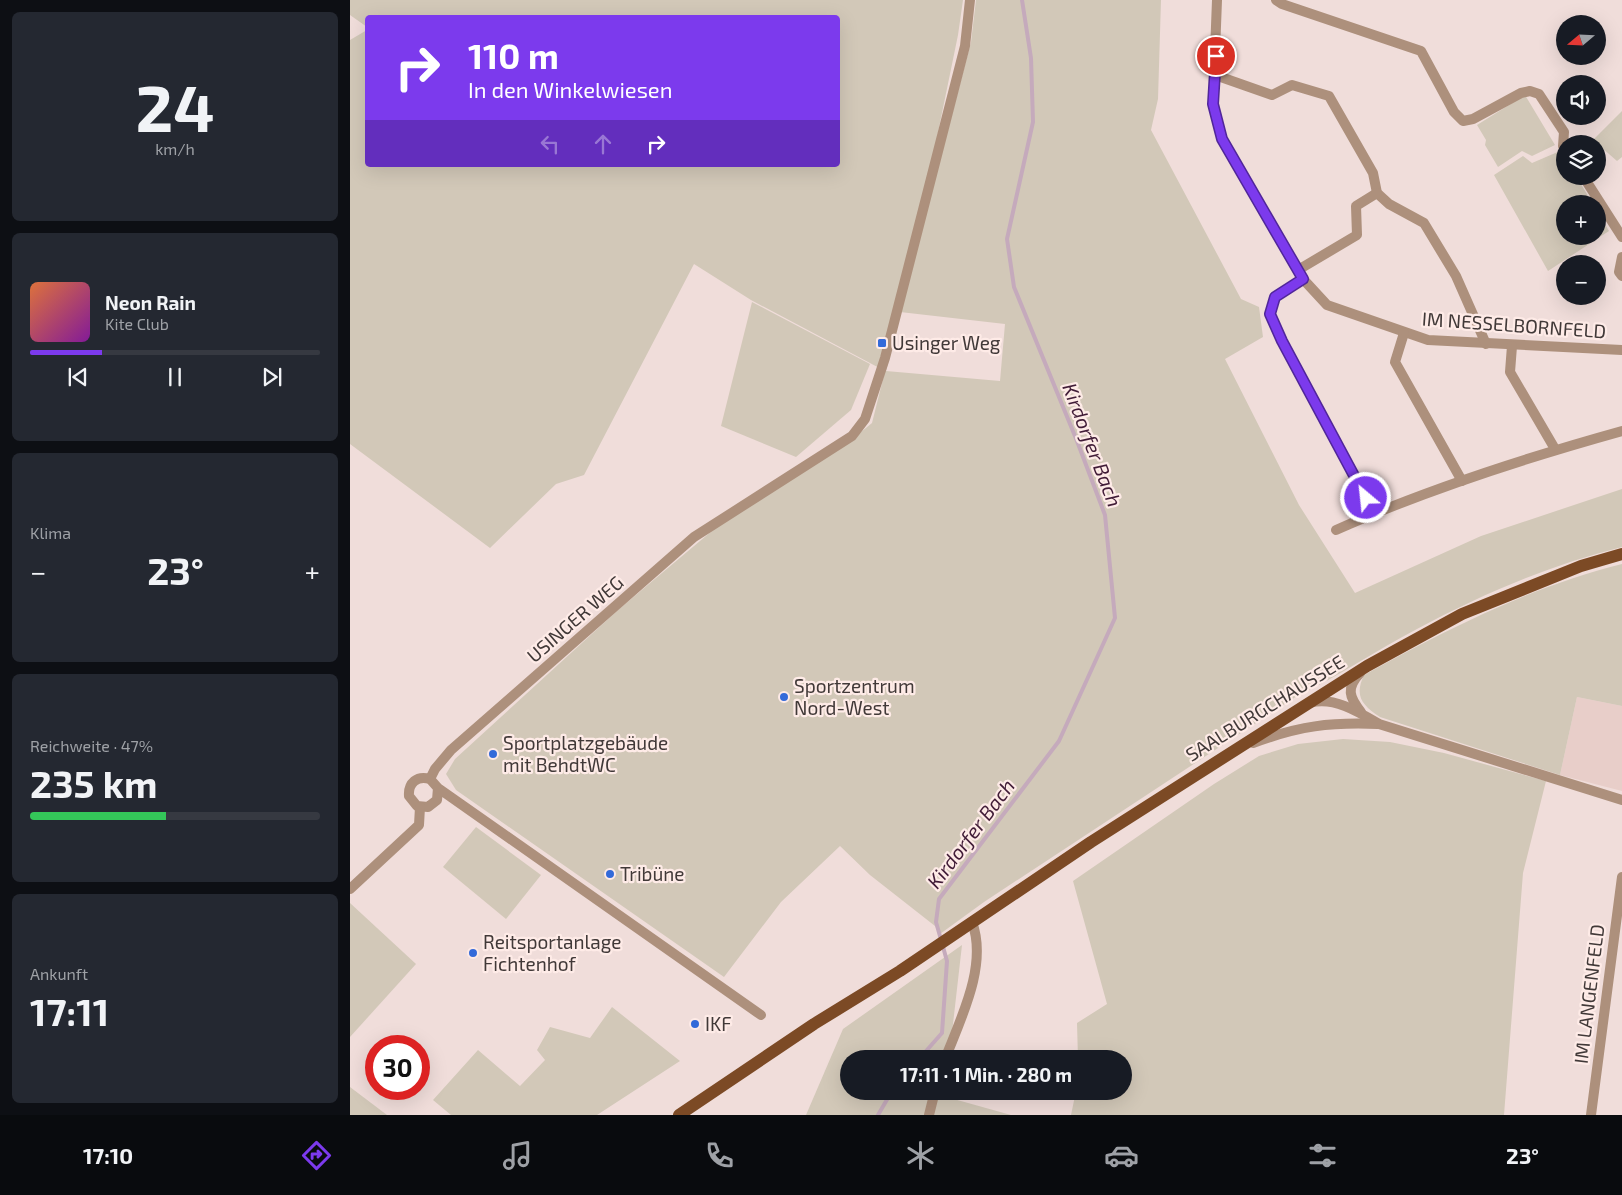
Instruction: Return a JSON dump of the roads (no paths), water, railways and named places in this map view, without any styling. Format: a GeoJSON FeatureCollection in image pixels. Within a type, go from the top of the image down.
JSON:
{"type":"FeatureCollection","features":[{"type":"Feature","properties":{"kind":"main road","name":"SAALBURGCHAUSSEE"},"geometry":{"type":"LineString","coordinates":[[678,1115],[814,1024],[922,956],[1231,750],[1367,666],[1462,614],[1581,566],[1622,554]]}},
{"type":"Feature","properties":{"kind":"street","name":"USINGER WEG"},"geometry":{"type":"LineString","coordinates":[[430,779],[435,769],[451,750],[694,537],[852,436],[865,419],[885,358],[965,46],[970,0]]}},
{"type":"Feature","properties":{"kind":"street","name":"IM NESSELBORNFELD"},"geometry":{"type":"LineString","coordinates":[[1217,0],[1213,104],[1222,139],[1300,274],[1327,304],[1428,340],[1512,346],[1622,350]]}},
{"type":"Feature","properties":{"kind":"street"},"geometry":{"type":"LineString","coordinates":[[1276,0],[1282,4],[1421,51],[1454,112],[1463,121],[1473,119],[1521,93],[1530,91],[1540,94],[1564,132],[1564,135]]}},
{"type":"Feature","properties":{"kind":"street"},"geometry":{"type":"LineString","coordinates":[[1215,75],[1272,95],[1292,85],[1328,96],[1373,173],[1378,193],[1389,204],[1424,223],[1456,276],[1486,344]]}},
{"type":"Feature","properties":{"kind":"street"},"geometry":{"type":"LineString","coordinates":[[1589,185],[1622,237]]}},
{"type":"Feature","properties":{"kind":"street"},"geometry":{"type":"LineString","coordinates":[[1374,513],[1282,341],[1270,314],[1275,297],[1300,274],[1357,235],[1356,206],[1378,193]]}},
{"type":"Feature","properties":{"kind":"street"},"geometry":{"type":"LineString","coordinates":[[1622,257],[1619,272],[1622,276]]}},
{"type":"Feature","properties":{"kind":"street"},"geometry":{"type":"LineString","coordinates":[[1404,333],[1395,362],[1462,481]]}},
{"type":"Feature","properties":{"kind":"street"},"geometry":{"type":"LineString","coordinates":[[1512,346],[1510,372],[1555,449]]}},
{"type":"Feature","properties":{"kind":"street"},"geometry":{"type":"LineString","coordinates":[[1336,530],[1374,513],[1462,481],[1555,449],[1622,431]]}},
{"type":"Feature","properties":{"kind":"street"},"geometry":{"type":"LineString","coordinates":[[1361,713],[1353,702],[1350,691],[1352,682],[1367,666]]}},
{"type":"Feature","properties":{"kind":"street"},"geometry":{"type":"LineString","coordinates":[[1303,706],[1318,701],[1327,701],[1361,713],[1379,724],[1622,800]]}},
{"type":"Feature","properties":{"kind":"street"},"geometry":{"type":"LineString","coordinates":[[1231,750],[1287,730],[1328,723],[1379,724]]}},
{"type":"Feature","properties":{"kind":"street"},"geometry":{"type":"LineString","coordinates":[[438,788],[438,796],[435,803],[428,807],[420,807],[410,799],[410,787],[418,778],[430,779],[438,788],[761,1015]]}},
{"type":"Feature","properties":{"kind":"street"},"geometry":{"type":"LineString","coordinates":[[350,889],[418,825],[420,807]]}},
{"type":"Feature","properties":{"kind":"street","name":"IM LANGENFELD"},"geometry":{"type":"LineString","coordinates":[[1591,1115],[1622,877]]}},
{"type":"Feature","properties":{"kind":"street"},"geometry":{"type":"LineString","coordinates":[[948,1050],[972,983],[977,949],[977,936],[972,922]]}},
{"type":"Feature","properties":{"kind":"street"},"geometry":{"type":"LineString","coordinates":[[929,1115],[933,1100]]}},
{"type":"Feature","properties":{"kind":"waterway","name":"Kirdorfer Bach"},"geometry":{"type":"LineString","coordinates":[[927,1050],[942,1033],[947,961],[936,922],[939,899],[1059,741],[1115,618],[1105,515],[1014,287],[1007,239],[1033,122],[1031,58],[1022,0]]}},
{"type":"Feature","properties":{"kind":"waterway","name":"Kirdorfer Bach"},"geometry":{"type":"LineString","coordinates":[[878,1115],[887,1100]]}},
{"type":"Feature","properties":{"kind":"place","name":"Usinger Weg"},"geometry":{"type":"Point","coordinates":[882,343]}},
{"type":"Feature","properties":{"kind":"place","name":"Sportzentrum Nord-West"},"geometry":{"type":"Point","coordinates":[784,697]}},
{"type":"Feature","properties":{"kind":"place","name":"Sportplatzgebäude mit BehdtWC"},"geometry":{"type":"Point","coordinates":[493,754]}},
{"type":"Feature","properties":{"kind":"place","name":"Tribüne"},"geometry":{"type":"Point","coordinates":[610,874]}},
{"type":"Feature","properties":{"kind":"place","name":"Reitsportanlage Fichtenhof"},"geometry":{"type":"Point","coordinates":[473,953]}},
{"type":"Feature","properties":{"kind":"place","name":"IKF"},"geometry":{"type":"Point","coordinates":[695,1024]}}]}
